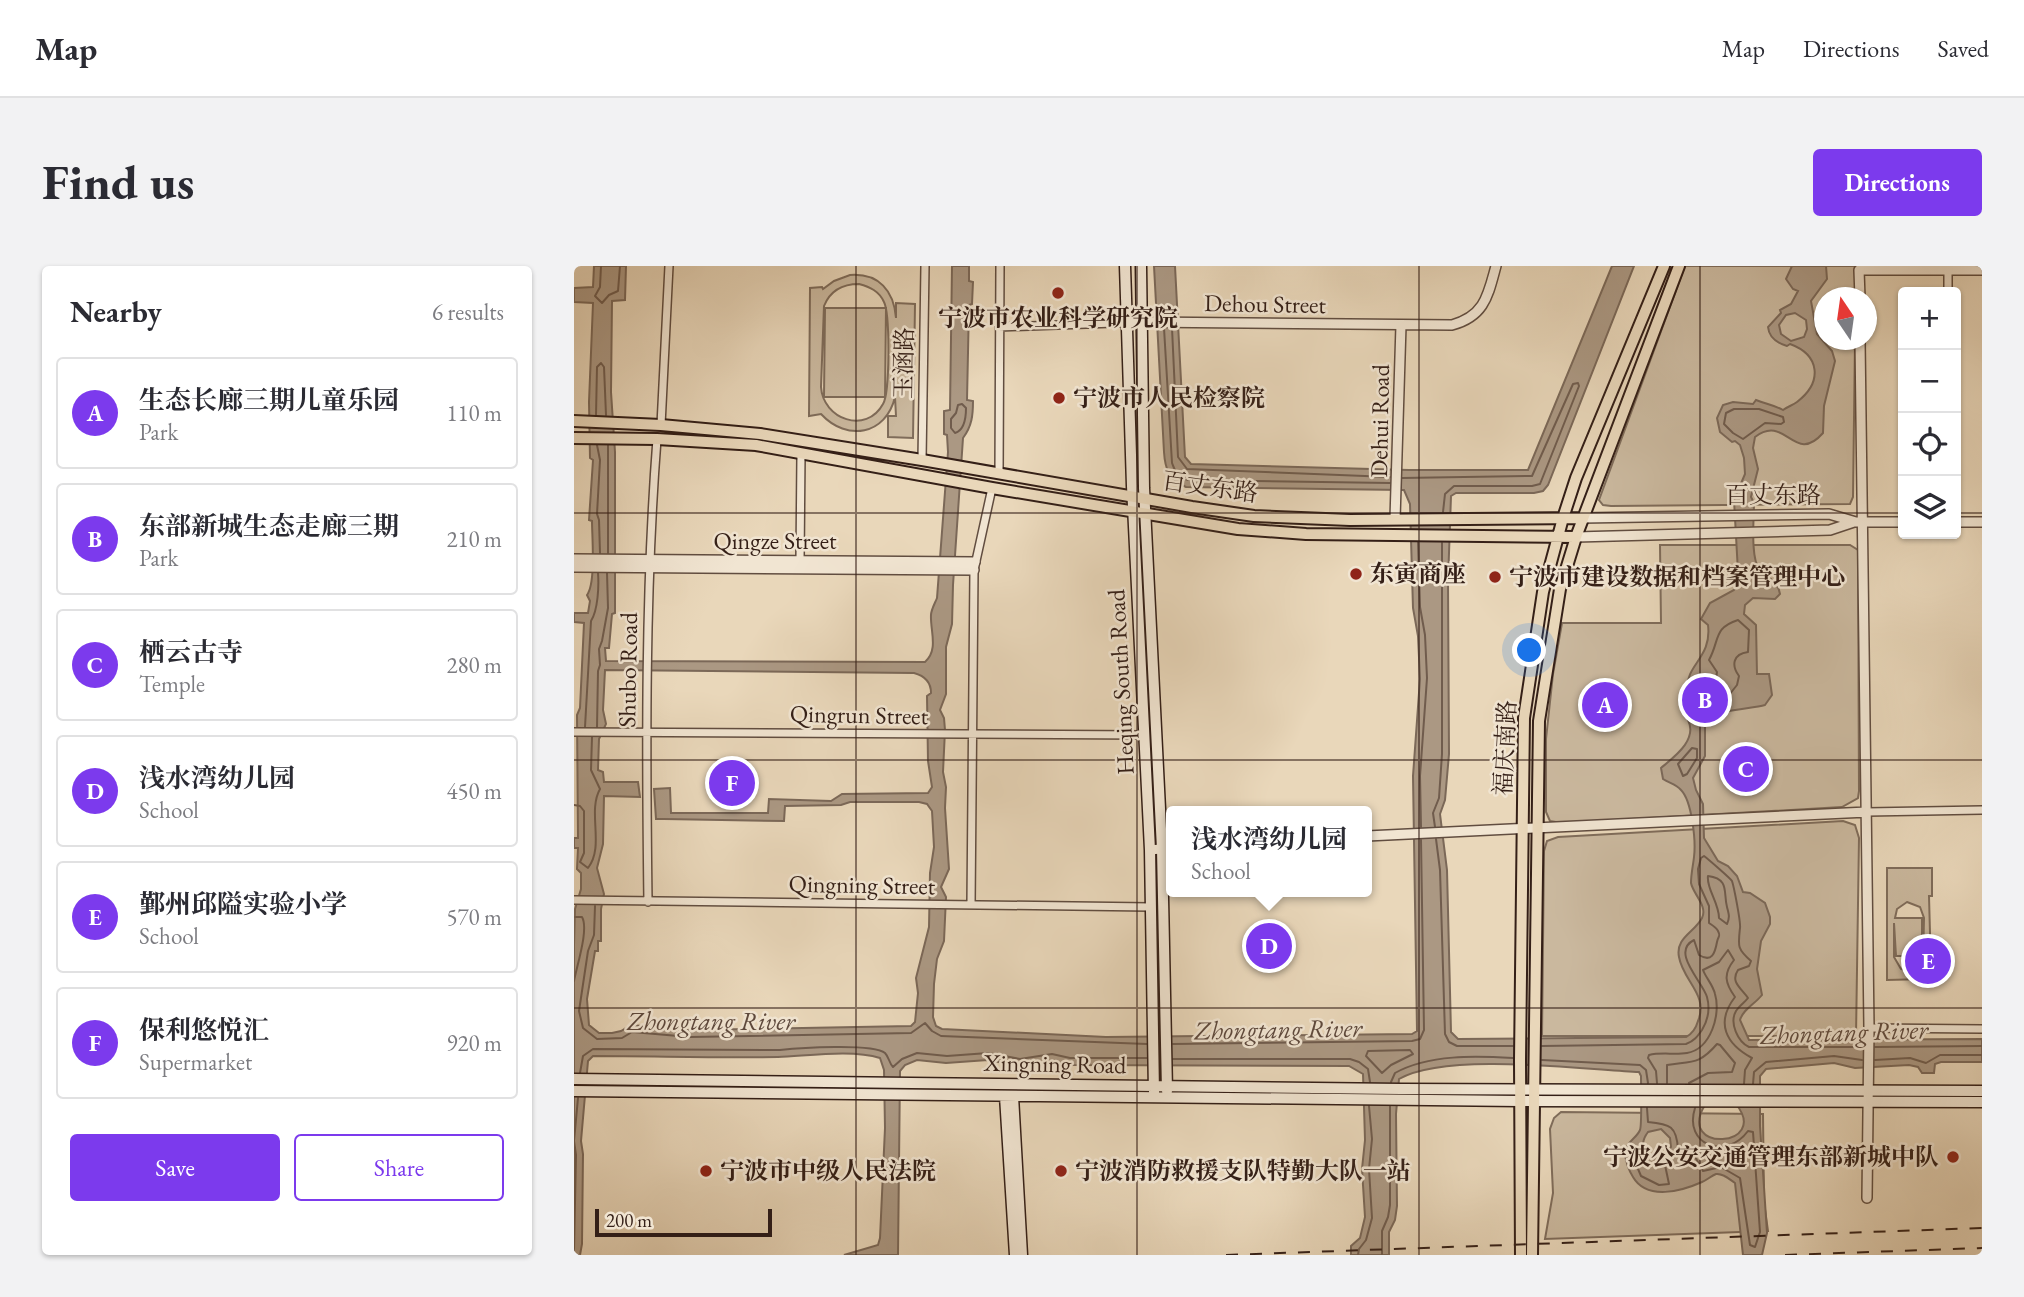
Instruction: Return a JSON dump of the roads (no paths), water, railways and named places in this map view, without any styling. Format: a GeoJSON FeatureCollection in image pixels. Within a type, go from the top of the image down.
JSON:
{"type":"FeatureCollection","features":[{"type":"Feature","properties":{"kind":"main road","name":"Heqing South Road"},"geometry":{"type":"LineString","coordinates":[[1125,266],[1133,497],[1139,513],[1166,848],[1167,1091]]}},
{"type":"Feature","properties":{"kind":"main road","name":"Heqing South Road"},"geometry":{"type":"LineString","coordinates":[[1141,266],[1145,499],[1139,513],[1144,735],[1150,850],[1154,1092]]}},
{"type":"Feature","properties":{"kind":"main road","name":"福庆南路"},"geometry":{"type":"LineString","coordinates":[[1521,1255],[1520,1035],[1524,718],[1543,592],[1563,518],[1576,478],[1664,266]]}},
{"type":"Feature","properties":{"kind":"main road","name":"福庆南路"},"geometry":{"type":"LineString","coordinates":[[1532,1255],[1539,721],[1560,589],[1576,537],[1679,266]]}},
{"type":"Feature","properties":{"kind":"main road","name":"百丈东路"},"geometry":{"type":"LineString","coordinates":[[574,421],[760,434],[1192,508],[1267,517],[1582,518]]}},
{"type":"Feature","properties":{"kind":"main road","name":"百丈东路"},"geometry":{"type":"LineString","coordinates":[[574,438],[657,439],[756,446],[1139,513],[1272,532],[1576,537]]}},
{"type":"Feature","properties":{"kind":"main road"},"geometry":{"type":"LineString","coordinates":[[574,1079],[907,1089],[1009,1096],[1361,1088],[1401,1094]]}},
{"type":"Feature","properties":{"kind":"main road"},"geometry":{"type":"LineString","coordinates":[[574,1091],[874,1088]]}},
{"type":"Feature","properties":{"kind":"main road","name":"Xingning Road"},"geometry":{"type":"LineString","coordinates":[[907,1089],[1154,1092]]}},
{"type":"Feature","properties":{"kind":"main road"},"geometry":{"type":"LineString","coordinates":[[1536,1095],[1629,1089],[1764,1097]]}},
{"type":"Feature","properties":{"kind":"main road"},"geometry":{"type":"LineString","coordinates":[[1167,1091],[1360,1099],[1401,1094],[1536,1095],[1630,1100],[1870,1097],[1982,1102]]}},
{"type":"Feature","properties":{"kind":"main road"},"geometry":{"type":"LineString","coordinates":[[1870,1097],[1982,1091]]}},
{"type":"Feature","properties":{"kind":"main road"},"geometry":{"type":"LineString","coordinates":[[1009,1096],[1015,1255]]}},
{"type":"Feature","properties":{"kind":"main road"},"geometry":{"type":"LineString","coordinates":[[1009,1096],[1022,1255]]}},
{"type":"Feature","properties":{"kind":"street"},"geometry":{"type":"LineString","coordinates":[[661,425],[669,266]]}},
{"type":"Feature","properties":{"kind":"street","name":"玉涵路"},"geometry":{"type":"LineString","coordinates":[[922,460],[925,266]]}},
{"type":"Feature","properties":{"kind":"street"},"geometry":{"type":"LineString","coordinates":[[999,474],[1000,266]]}},
{"type":"Feature","properties":{"kind":"street","name":"Dehou Street"},"geometry":{"type":"LineString","coordinates":[[999,327],[1143,322],[1452,325],[1464,322],[1476,314],[1486,301],[1496,266]]}},
{"type":"Feature","properties":{"kind":"street"},"geometry":{"type":"LineString","coordinates":[[1948,268],[1948,287]]}},
{"type":"Feature","properties":{"kind":"street"},"geometry":{"type":"LineString","coordinates":[[1860,287],[1860,270],[1982,270]]}},
{"type":"Feature","properties":{"kind":"street","name":"Dehui Road"},"geometry":{"type":"LineString","coordinates":[[1395,519],[1401,325]]}},
{"type":"Feature","properties":{"kind":"street"},"geometry":{"type":"LineString","coordinates":[[1860,350],[1859,522],[1867,812],[1870,1072],[1867,1198]]}},
{"type":"Feature","properties":{"kind":"street","name":"Shubo Road"},"geometry":{"type":"LineString","coordinates":[[648,902],[646,733],[650,563],[657,439]]}},
{"type":"Feature","properties":{"kind":"street"},"geometry":{"type":"LineString","coordinates":[[800,561],[801,454]]}},
{"type":"Feature","properties":{"kind":"street"},"geometry":{"type":"LineString","coordinates":[[971,905],[974,566],[992,488]]}},
{"type":"Feature","properties":{"kind":"street","name":"百丈东路"},"geometry":{"type":"LineString","coordinates":[[1582,518],[1829,514],[1859,522]]}},
{"type":"Feature","properties":{"kind":"street"},"geometry":{"type":"LineString","coordinates":[[1859,522],[1898,522]]}},
{"type":"Feature","properties":{"kind":"street","name":"百丈东路"},"geometry":{"type":"LineString","coordinates":[[1576,537],[1830,530],[1859,522]]}},
{"type":"Feature","properties":{"kind":"street"},"geometry":{"type":"LineString","coordinates":[[1961,522],[1982,522]]}},
{"type":"Feature","properties":{"kind":"street","name":"Qingze Street"},"geometry":{"type":"LineString","coordinates":[[574,559],[650,563],[974,566]]}},
{"type":"Feature","properties":{"kind":"street","name":"Qingze Street"},"geometry":{"type":"LineString","coordinates":[[574,567],[800,561],[974,566]]}},
{"type":"Feature","properties":{"kind":"street","name":"Qingrun Street"},"geometry":{"type":"LineString","coordinates":[[574,732],[924,736],[1144,735]]}},
{"type":"Feature","properties":{"kind":"street"},"geometry":{"type":"LineString","coordinates":[[1372,836],[1867,812],[1982,810]]}},
{"type":"Feature","properties":{"kind":"street"},"geometry":{"type":"LineString","coordinates":[[1150,850],[1166,848]]}},
{"type":"Feature","properties":{"kind":"street","name":"Qingning Street"},"geometry":{"type":"LineString","coordinates":[[574,900],[1150,907]]}},
{"type":"Feature","properties":{"kind":"street"},"geometry":{"type":"LineString","coordinates":[[1869,1029],[1982,1029]]}},
{"type":"Feature","properties":{"kind":"water"},"geometry":{"type":"Polygon","coordinates":[[[594,266],[626,266],[625,300],[612,301],[615,613],[612,614],[609,648],[605,648],[606,661],[925,662],[933,646],[931,615],[937,598],[948,452],[947,435],[944,434],[944,411],[950,410],[952,266],[969,266],[969,281],[973,282],[972,304],[969,305],[967,400],[973,401],[973,406],[970,425],[963,438],[952,624],[946,647],[946,694],[940,710],[945,730],[943,772],[949,869],[941,887],[946,897],[944,941],[937,959],[934,984],[933,1017],[936,1026],[942,1029],[1106,1037],[1412,1034],[1417,1031],[1413,776],[1420,679],[1418,636],[1413,608],[1410,504],[1404,490],[1186,487],[1176,481],[1167,469],[1165,458],[1154,266],[1175,266],[1185,457],[1191,464],[1409,470],[1528,470],[1612,266],[1634,266],[1548,485],[1543,491],[1534,493],[1456,493],[1451,496],[1448,582],[1449,754],[1445,800],[1440,814],[1447,870],[1451,1032],[1458,1039],[1686,1037],[1696,1026],[1701,1012],[1698,996],[1681,966],[1679,950],[1683,940],[1702,918],[1703,909],[1691,883],[1694,841],[1688,803],[1679,788],[1663,779],[1661,768],[1683,747],[1690,734],[1688,720],[1691,718],[1683,689],[1687,688],[1691,673],[1706,645],[1708,625],[1701,619],[1710,603],[1734,590],[1737,585],[1734,500],[1745,474],[1744,458],[1740,445],[1720,432],[1717,418],[1723,405],[1733,402],[1753,404],[1756,400],[1783,410],[1797,402],[1811,386],[1814,370],[1807,355],[1790,344],[1783,345],[1774,340],[1768,327],[1781,313],[1780,310],[1791,304],[1798,291],[1793,289],[1786,279],[1792,266],[1826,266],[1827,279],[1821,287],[1814,287],[1811,301],[1814,350],[1831,350],[1835,361],[1824,406],[1823,433],[1813,442],[1804,444],[1775,431],[1766,431],[1755,437],[1753,448],[1758,469],[1751,497],[1754,503],[1755,557],[1760,570],[1775,583],[1780,594],[1775,599],[1753,598],[1745,605],[1744,614],[1756,625],[1757,674],[1769,674],[1772,695],[1765,705],[1716,714],[1705,721],[1705,756],[1693,778],[1703,804],[1704,838],[1718,861],[1728,866],[1737,876],[1743,892],[1750,893],[1765,903],[1770,917],[1770,924],[1761,941],[1757,969],[1762,995],[1746,1010],[1740,1020],[1749,1040],[1982,1039],[1982,1062],[1941,1062],[1935,1064],[1934,1073],[1922,1073],[1918,1067],[1909,1065],[1855,1068],[1834,1063],[1766,1069],[1760,1076],[1760,1126],[1767,1233],[1762,1255],[1743,1255],[1735,1183],[1726,1177],[1716,1174],[1675,1191],[1656,1192],[1639,1184],[1633,1177],[1625,1152],[1641,1127],[1639,1072],[1515,1064],[1448,1066],[1420,1071],[1399,1079],[1396,1114],[1397,1206],[1395,1220],[1389,1232],[1389,1255],[1351,1255],[1351,1246],[1360,1238],[1365,1217],[1362,1169],[1365,1140],[1363,1074],[1349,1066],[1069,1065],[1052,1061],[1020,1066],[988,1060],[946,1063],[917,1060],[905,1065],[900,1071],[898,1255],[844,1255],[878,1245],[880,1238],[885,1128],[884,1070],[880,1058],[843,1053],[778,1057],[593,1056],[588,1061],[581,1141],[582,1244],[580,1255],[574,1255],[574,945],[575,909],[581,889],[581,873],[577,869],[578,848],[574,848],[574,838],[578,838],[577,715],[580,708],[584,623],[574,622],[574,613],[588,613],[590,601],[587,595],[593,571],[592,521],[589,520],[593,460],[590,458],[589,402],[593,303],[574,302],[574,288],[593,287],[594,266]],[[1795,313],[1786,315],[1779,325],[1781,334],[1791,341],[1804,337],[1807,329],[1806,320],[1795,313]],[[605,670],[603,710],[606,724],[599,739],[598,770],[603,772],[604,782],[638,782],[640,797],[604,796],[603,844],[597,868],[604,894],[601,941],[598,941],[598,951],[595,951],[587,999],[589,1025],[599,1033],[621,1031],[631,1025],[690,1030],[911,1026],[915,1022],[918,993],[916,978],[929,927],[930,873],[934,847],[932,811],[927,804],[850,802],[841,805],[785,806],[784,821],[656,819],[654,789],[670,788],[671,813],[768,813],[769,799],[831,801],[842,794],[928,793],[932,787],[928,761],[927,696],[931,693],[927,680],[914,673],[605,670]],[[1736,1104],[1705,1105],[1699,1121],[1702,1131],[1711,1137],[1722,1139],[1734,1136],[1742,1129],[1743,1119],[1736,1104]],[[1661,1129],[1648,1132],[1645,1137],[1645,1150],[1655,1157],[1661,1157],[1671,1147],[1670,1138],[1661,1129]]]}},
{"type":"Feature","properties":{"kind":"railway"},"geometry":{"type":"LineString","coordinates":[[1226,1255],[1982,1228]]}},
{"type":"Feature","properties":{"kind":"railway"},"geometry":{"type":"LineString","coordinates":[[1785,1255],[1982,1248]]}},
{"type":"Feature","properties":{"kind":"place","name":"宁波市农业科学研究院"},"geometry":{"type":"Point","coordinates":[1058,293]}},
{"type":"Feature","properties":{"kind":"place","name":"宁波市人民检察院"},"geometry":{"type":"Point","coordinates":[1059,398]}},
{"type":"Feature","properties":{"kind":"place","name":"东寅商座"},"geometry":{"type":"Point","coordinates":[1356,574]}},
{"type":"Feature","properties":{"kind":"place","name":"宁波市建设数据和档案管理中心"},"geometry":{"type":"Point","coordinates":[1495,577]}},
{"type":"Feature","properties":{"kind":"place","name":"东部新城生态走廊三期"},"geometry":{"type":"Point","coordinates":[1705,700]}},
{"type":"Feature","properties":{"kind":"place","name":"生态长廊三期儿童乐园"},"geometry":{"type":"Point","coordinates":[1605,705]}},
{"type":"Feature","properties":{"kind":"place","name":"栖云古寺"},"geometry":{"type":"Point","coordinates":[1746,769]}},
{"type":"Feature","properties":{"kind":"place","name":"保利悠悦汇"},"geometry":{"type":"Point","coordinates":[732,783]}},
{"type":"Feature","properties":{"kind":"place","name":"浅水湾幼儿园"},"geometry":{"type":"Point","coordinates":[1269,946]}},
{"type":"Feature","properties":{"kind":"place","name":"鄞州邱隘实验小学"},"geometry":{"type":"Point","coordinates":[1928,961]}},
{"type":"Feature","properties":{"kind":"place","name":"宁波公安交通管理东部新城中队"},"geometry":{"type":"Point","coordinates":[1953,1157]}},
{"type":"Feature","properties":{"kind":"place","name":"宁波市中级人民法院"},"geometry":{"type":"Point","coordinates":[706,1171]}},
{"type":"Feature","properties":{"kind":"place","name":"宁波消防救援支队特勤大队一站"},"geometry":{"type":"Point","coordinates":[1061,1171]}},
{"type":"Feature","properties":{"kind":"water label","name":"Zhongtang River"},"geometry":{"type":"Point","coordinates":[711,1021]}},
{"type":"Feature","properties":{"kind":"water label","name":"Zhongtang River"},"geometry":{"type":"Point","coordinates":[1278,1029]}},
{"type":"Feature","properties":{"kind":"water label","name":"Zhongtang River"},"geometry":{"type":"Point","coordinates":[1844,1032]}}]}
